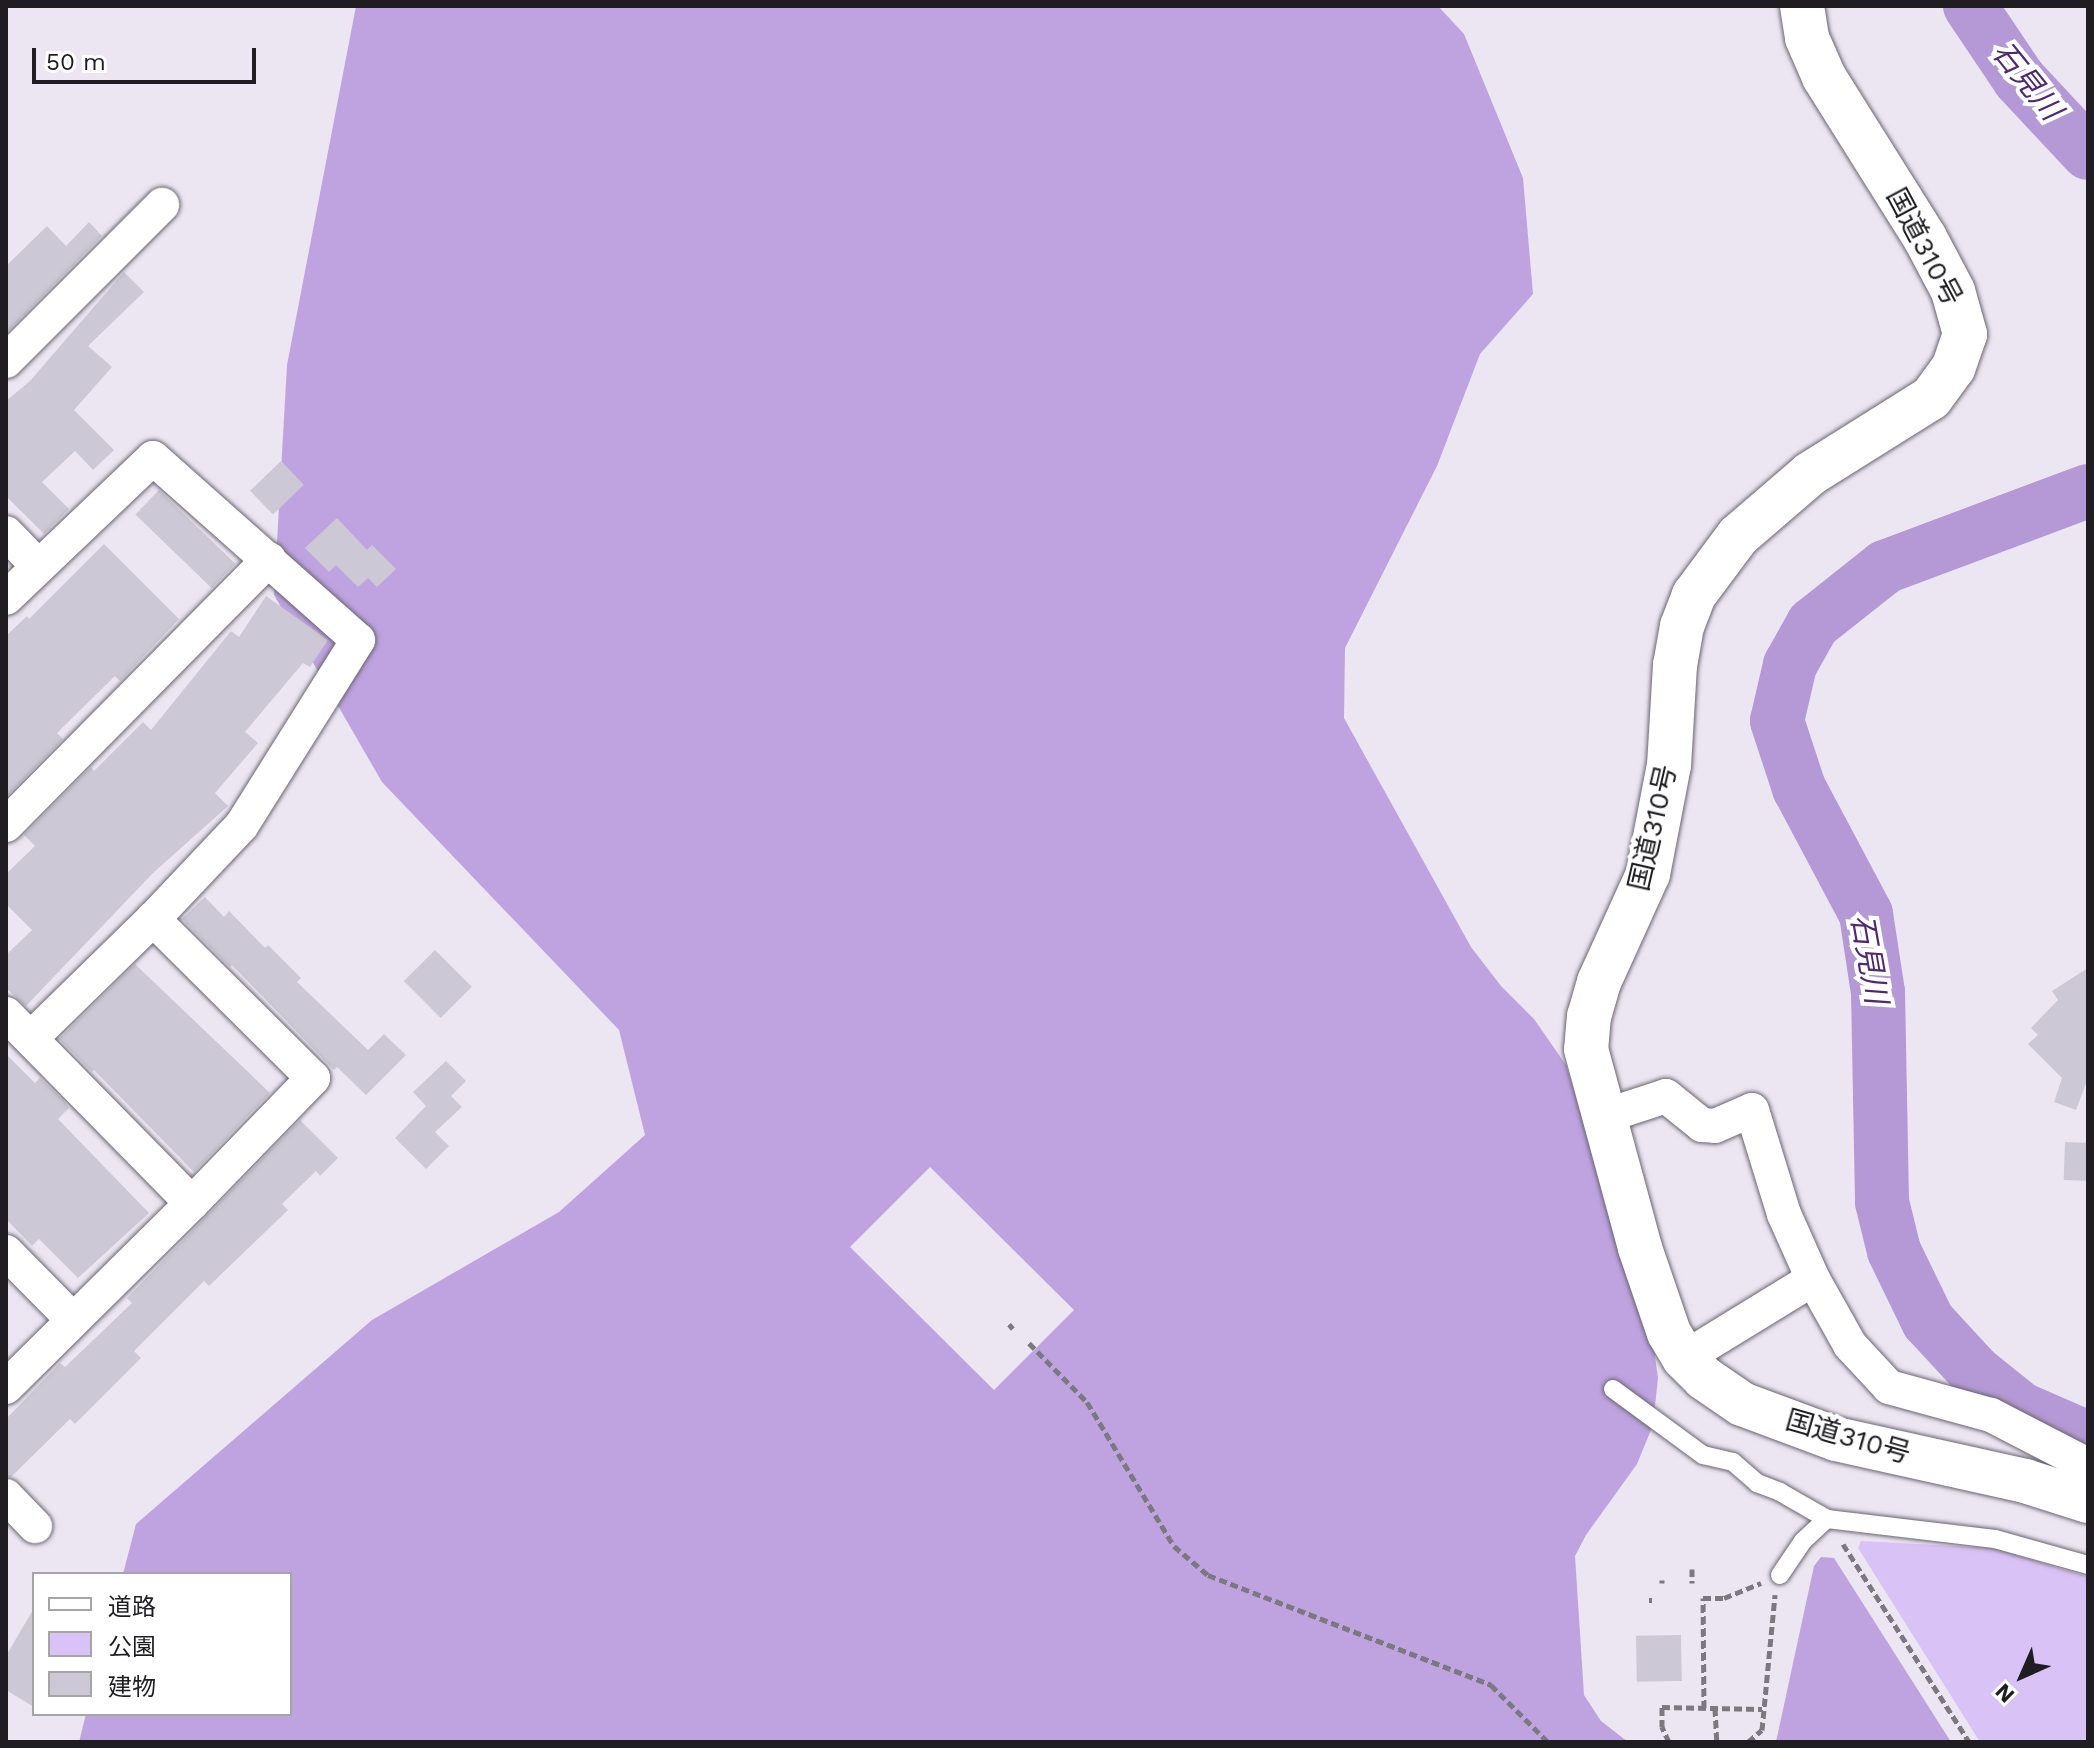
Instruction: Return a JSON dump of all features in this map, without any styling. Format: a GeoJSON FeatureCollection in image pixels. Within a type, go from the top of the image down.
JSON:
{"type":"FeatureCollection","features":[{"type":"Feature","properties":{"kind":"highway","name":"国道310号"},"geometry":{"type":"LineString","coordinates":[[1802,6],[1807,38],[1824,77],[1925,238],[1953,291],[1965,334],[1953,368],[1931,398],[1810,474],[1738,536],[1694,595],[1682,626],[1675,665],[1669,765],[1648,874],[1599,982],[1589,1016],[1586,1049],[1640,1248],[1669,1333],[1684,1358],[1704,1378],[1742,1404],[1836,1439],[2025,1481],[2088,1501]]}},
{"type":"Feature","properties":{"kind":"street"},"geometry":{"type":"LineString","coordinates":[[6,361],[162,205]]}},
{"type":"Feature","properties":{"kind":"street"},"geometry":{"type":"LineString","coordinates":[[6,598],[153,458],[358,640],[242,825],[153,919],[31,1038]]}},
{"type":"Feature","properties":{"kind":"street"},"geometry":{"type":"LineString","coordinates":[[6,533],[38,566]]}},
{"type":"Feature","properties":{"kind":"street"},"geometry":{"type":"LineString","coordinates":[[6,825],[269,559]]}},
{"type":"Feature","properties":{"kind":"street"},"geometry":{"type":"LineString","coordinates":[[6,1387],[313,1078],[153,919]]}},
{"type":"Feature","properties":{"kind":"street"},"geometry":{"type":"LineString","coordinates":[[6,1014],[192,1203]]}},
{"type":"Feature","properties":{"kind":"street"},"geometry":{"type":"LineString","coordinates":[[1602,1117],[1666,1096],[1702,1125],[1715,1126],[1752,1110],[1784,1214],[1813,1279],[1850,1345],[1889,1387],[1991,1415],[2088,1465]]}},
{"type":"Feature","properties":{"kind":"street"},"geometry":{"type":"LineString","coordinates":[[6,1252],[73,1320]]}},
{"type":"Feature","properties":{"kind":"street"},"geometry":{"type":"LineString","coordinates":[[1684,1358],[1813,1279]]}},
{"type":"Feature","properties":{"kind":"street"},"geometry":{"type":"LineString","coordinates":[[6,1496],[35,1526]]}},
{"type":"Feature","properties":{"kind":"lane"},"geometry":{"type":"LineString","coordinates":[[1613,1389],[1703,1455],[1733,1462],[1757,1483],[1780,1492],[1827,1519],[1995,1539],[2088,1565]]}},
{"type":"Feature","properties":{"kind":"lane"},"geometry":{"type":"LineString","coordinates":[[1780,1575],[1803,1541],[1827,1519]]}},
{"type":"Feature","properties":{"kind":"path"},"geometry":{"type":"LineString","coordinates":[[1029,1343],[1087,1402],[1174,1546],[1208,1575],[1491,1685],[1548,1742]]}},
{"type":"Feature","properties":{"kind":"path"},"geometry":{"type":"LineString","coordinates":[[1827,1519],[1969,1742]]}},
{"type":"Feature","properties":{"kind":"path"},"geometry":{"type":"LineString","coordinates":[[1692,1569],[1692,1583]]}},
{"type":"Feature","properties":{"kind":"path"},"geometry":{"type":"LineString","coordinates":[[1704,1708],[1703,1598],[1724,1598],[1780,1575]]}},
{"type":"Feature","properties":{"kind":"path"},"geometry":{"type":"LineString","coordinates":[[1748,1742],[1762,1730],[1774,1598],[1780,1575]]}},
{"type":"Feature","properties":{"kind":"path"},"geometry":{"type":"LineString","coordinates":[[1669,1742],[1662,1727],[1662,1707],[1762,1709]]}},
{"type":"Feature","properties":{"kind":"path"},"geometry":{"type":"LineString","coordinates":[[1715,1708],[1717,1742]]}},
{"type":"Feature","properties":{"kind":"green space"},"geometry":{"type":"Polygon","coordinates":[[[1861,1541],[1993,1548],[2088,1577],[2088,1742],[1980,1742],[1858,1548],[1861,1541]]]}},
{"type":"Feature","properties":{"kind":"shaded area"},"geometry":{"type":"Polygon","coordinates":[[[356,6],[1438,6],[1464,34],[1523,178],[1533,294],[1480,354],[1437,466],[1345,648],[1344,718],[1471,947],[1501,986],[1534,1019],[1566,1065],[1652,1335],[1658,1378],[1653,1425],[1637,1464],[1586,1535],[1575,1556],[1584,1695],[1601,1721],[1628,1742],[79,1742],[86,1716],[292,1716],[292,1572],[124,1572],[136,1524],[372,1320],[559,1212],[645,1135],[619,1030],[382,782],[274,595],[287,365],[356,6]],[[930,1167],[850,1247],[994,1390],[1074,1310],[930,1167]]]}},
{"type":"Feature","properties":{"kind":"shaded area"},"geometry":{"type":"Polygon","coordinates":[[[1821,1557],[1834,1558],[1951,1742],[1776,1742],[1814,1566],[1821,1557]]]}},
{"type":"Feature","properties":{"kind":"building"},"geometry":{"type":"Polygon","coordinates":[[[89,222],[102,236],[6,333],[6,266],[47,226],[66,246],[89,222]]]}},
{"type":"Feature","properties":{"kind":"building"},"geometry":{"type":"Polygon","coordinates":[[[124,272],[144,292],[88,346],[112,367],[74,410],[114,450],[93,470],[75,451],[42,482],[69,509],[44,534],[6,496],[6,401],[30,381],[124,272]]]}},
{"type":"Feature","properties":{"kind":"building"},"geometry":{"type":"Polygon","coordinates":[[[281,461],[304,485],[273,515],[250,491],[281,461]]]}},
{"type":"Feature","properties":{"kind":"building"},"geometry":{"type":"Polygon","coordinates":[[[159,490],[235,564],[212,588],[135,514],[159,490]]]}},
{"type":"Feature","properties":{"kind":"building"},"geometry":{"type":"Polygon","coordinates":[[[337,518],[367,550],[372,545],[396,569],[377,587],[368,578],[358,587],[336,565],[329,572],[305,548],[337,518]]]}},
{"type":"Feature","properties":{"kind":"building"},"geometry":{"type":"Polygon","coordinates":[[[104,544],[179,619],[120,681],[115,676],[57,733],[63,739],[6,797],[6,636],[27,616],[29,619],[104,544]]]}},
{"type":"Feature","properties":{"kind":"building"},"geometry":{"type":"Polygon","coordinates":[[[266,596],[328,640],[310,667],[303,663],[245,732],[258,743],[215,793],[228,806],[153,873],[26,1006],[6,988],[6,955],[32,930],[6,904],[6,874],[35,846],[24,835],[91,767],[94,771],[143,722],[151,730],[231,631],[239,637],[266,596]]]}},
{"type":"Feature","properties":{"kind":"building"},"geometry":{"type":"Polygon","coordinates":[[[205,897],[224,917],[229,911],[265,948],[268,945],[301,978],[297,982],[368,1050],[384,1034],[406,1055],[366,1095],[337,1067],[334,1070],[232,965],[230,967],[182,919],[205,897]]]}},
{"type":"Feature","properties":{"kind":"building"},"geometry":{"type":"Polygon","coordinates":[[[435,950],[472,987],[441,1018],[404,981],[435,950]]]}},
{"type":"Feature","properties":{"kind":"building"},"geometry":{"type":"Polygon","coordinates":[[[135,964],[270,1093],[194,1172],[94,1070],[92,1072],[59,1039],[135,964]]]}},
{"type":"Feature","properties":{"kind":"building"},"geometry":{"type":"Polygon","coordinates":[[[2088,968],[2088,1078],[2076,1110],[2054,1102],[2062,1078],[2028,1044],[2038,1035],[2031,1028],[2058,1000],[2052,991],[2088,968]]]}},
{"type":"Feature","properties":{"kind":"building"},"geometry":{"type":"Polygon","coordinates":[[[6,1054],[35,1083],[40,1078],[63,1100],[69,1108],[58,1119],[149,1213],[78,1278],[39,1239],[32,1246],[6,1219],[6,1054]]]}},
{"type":"Feature","properties":{"kind":"building"},"geometry":{"type":"Polygon","coordinates":[[[446,1061],[466,1081],[451,1096],[462,1107],[435,1132],[449,1146],[426,1169],[395,1138],[426,1106],[413,1092],[446,1061]]]}},
{"type":"Feature","properties":{"kind":"building"},"geometry":{"type":"Polygon","coordinates":[[[300,1120],[338,1158],[320,1176],[316,1171],[282,1204],[288,1210],[209,1286],[204,1281],[134,1351],[141,1358],[75,1424],[70,1419],[11,1477],[6,1477],[6,1419],[60,1363],[65,1367],[132,1303],[127,1298],[300,1120]]]}},
{"type":"Feature","properties":{"kind":"building"},"geometry":{"type":"Polygon","coordinates":[[[2065,1142],[2088,1143],[2087,1181],[2064,1180],[2065,1142]]]}},
{"type":"Feature","properties":{"kind":"building"},"geometry":{"type":"Polygon","coordinates":[[[32,1611],[32,1706],[6,1690],[6,1656],[32,1611]]]}},
{"type":"Feature","properties":{"kind":"building"},"geometry":{"type":"Polygon","coordinates":[[[1681,1635],[1682,1681],[1637,1682],[1636,1636],[1681,1635]]]}},
{"type":"Feature","properties":{"kind":"waterway","name":"石見川"},"geometry":{"type":"LineString","coordinates":[[1970,6],[2019,79],[2088,153]]}},
{"type":"Feature","properties":{"kind":"waterway","name":"石見川"},"geometry":{"type":"LineString","coordinates":[[2088,491],[1885,567],[1813,624],[1790,665],[1777,721],[1799,788],[1866,914],[1878,992],[1882,1202],[1894,1251],[1928,1321],[1975,1372],[2021,1409],[2088,1438]]}}]}
